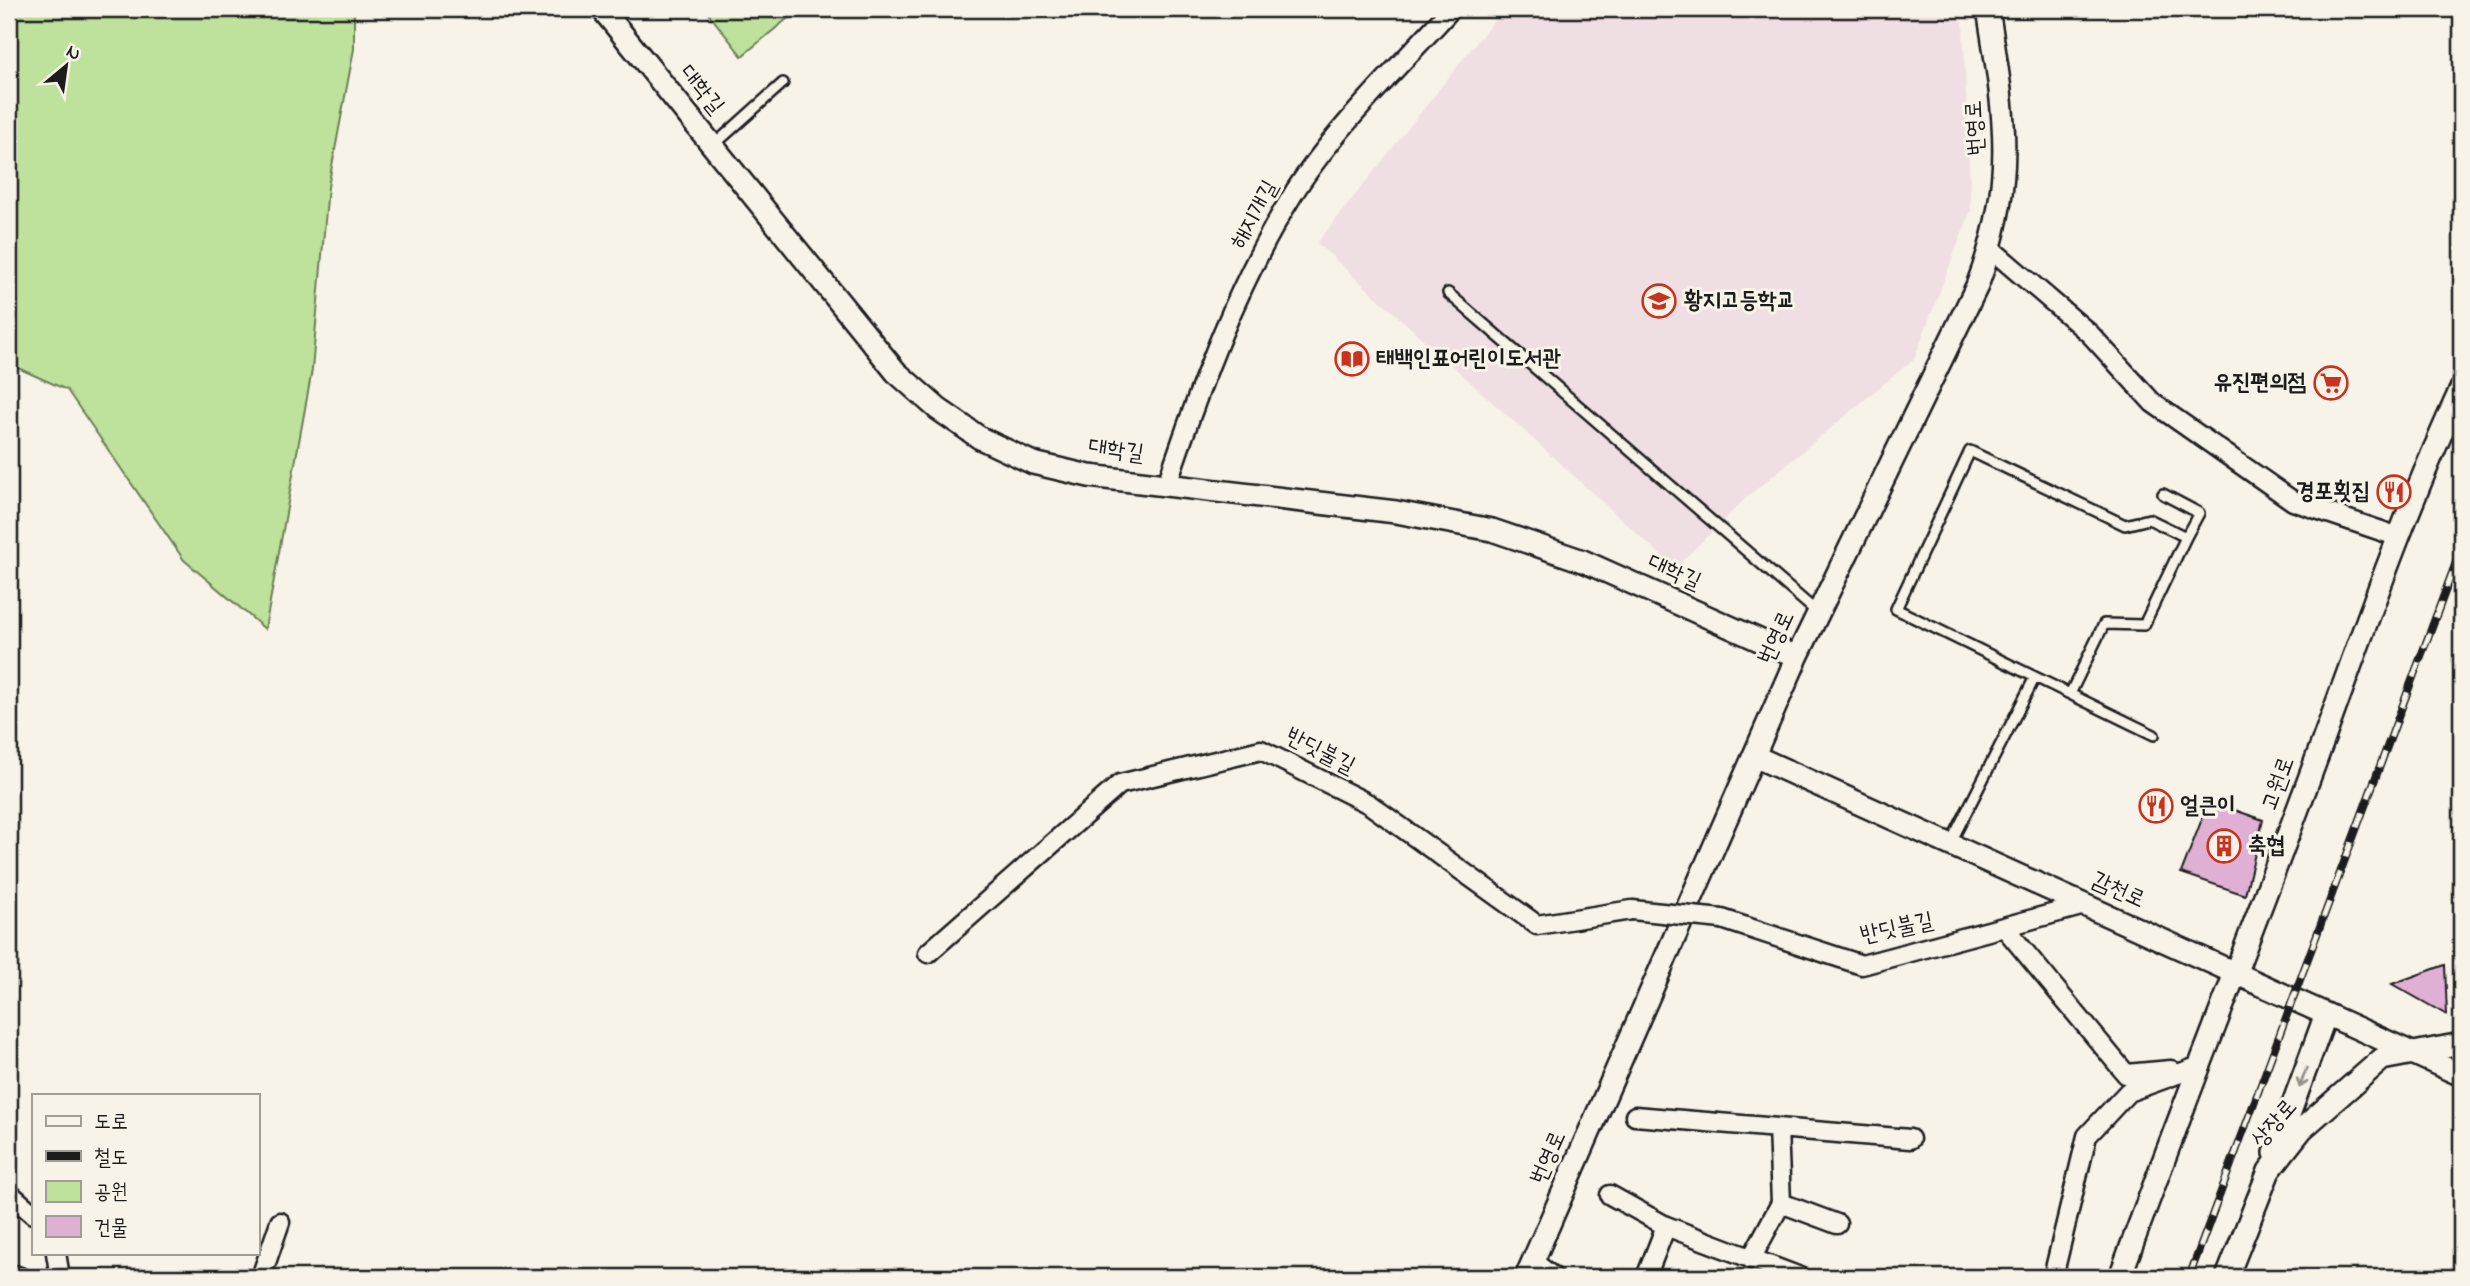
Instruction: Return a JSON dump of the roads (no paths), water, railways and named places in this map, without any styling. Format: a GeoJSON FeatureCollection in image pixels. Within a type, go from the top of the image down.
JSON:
{"type":"FeatureCollection","features":[{"type":"Feature","properties":{"kind":"street","name":"대학길"},"geometry":{"type":"LineString","coordinates":[[602,9],[896,372],[938,409],[980,438],[1033,463],[1089,476],[1396,512],[1492,530],[1583,561],[1797,657]]}},
{"type":"Feature","properties":{"kind":"street","name":"해지개길"},"geometry":{"type":"LineString","coordinates":[[1167,484],[1206,368],[1264,246],[1296,190],[1327,150],[1451,9]]}},
{"type":"Feature","properties":{"kind":"street","name":"번영로"},"geometry":{"type":"LineString","coordinates":[[1529,1269],[1797,657],[1977,286],[1991,249],[2002,197],[2006,147],[1988,9]]}},
{"type":"Feature","properties":{"kind":"street"},"geometry":{"type":"LineString","coordinates":[[1991,249],[2090,334],[2154,403],[2293,501],[2399,537]]}},
{"type":"Feature","properties":{"kind":"street","name":"고원로"},"geometry":{"type":"LineString","coordinates":[[2120,1277],[2399,537],[2461,389]]}},
{"type":"Feature","properties":{"kind":"street","name":"반딧불길"},"geometry":{"type":"LineString","coordinates":[[928,953],[1120,784],[1261,750],[1369,804],[1537,925],[1632,910],[1721,919],[1861,965],[2085,905]]}},
{"type":"Feature","properties":{"kind":"street","name":"감천로"},"geometry":{"type":"LineString","coordinates":[[1754,756],[2461,1075]]}},
{"type":"Feature","properties":{"kind":"street"},"geometry":{"type":"LineString","coordinates":[[2005,928],[2126,1074],[2197,1067]]}},
{"type":"Feature","properties":{"kind":"street"},"geometry":{"type":"LineString","coordinates":[[2269,1171],[2326,1014]]}},
{"type":"Feature","properties":{"kind":"street","name":"상장로"},"geometry":{"type":"LineString","coordinates":[[2227,1277],[2269,1171],[2302,1129],[2382,1059],[2461,1044]]}},
{"type":"Feature","properties":{"kind":"street"},"geometry":{"type":"LineString","coordinates":[[2053,1277],[2087,1136],[2128,1092],[2197,1067]]}},
{"type":"Feature","properties":{"kind":"street"},"geometry":{"type":"LineString","coordinates":[[1635,1116],[1910,1139]]}},
{"type":"Feature","properties":{"kind":"street"},"geometry":{"type":"LineString","coordinates":[[1751,1259],[1781,1203],[1778,1128]]}},
{"type":"Feature","properties":{"kind":"street"},"geometry":{"type":"LineString","coordinates":[[9,1193],[32,1213]]}},
{"type":"Feature","properties":{"kind":"street"},"geometry":{"type":"LineString","coordinates":[[1610,1195],[1666,1226],[1800,1277]]}},
{"type":"Feature","properties":{"kind":"street"},"geometry":{"type":"LineString","coordinates":[[1781,1203],[1837,1224]]}},
{"type":"Feature","properties":{"kind":"street"},"geometry":{"type":"LineString","coordinates":[[261,1277],[280,1222]]}},
{"type":"Feature","properties":{"kind":"street"},"geometry":{"type":"LineString","coordinates":[[1646,1277],[1666,1226]]}},
{"type":"Feature","properties":{"kind":"street"},"geometry":{"type":"LineString","coordinates":[[56,1254],[60,1277]]}},
{"type":"Feature","properties":{"kind":"street"},"geometry":{"type":"LineString","coordinates":[[1529,1269],[1553,1277]]}},
{"type":"Feature","properties":{"kind":"street"},"geometry":{"type":"LineString","coordinates":[[9,1273],[20,1277]]}},
{"type":"Feature","properties":{"kind":"lane"},"geometry":{"type":"LineString","coordinates":[[713,146],[783,82]]}},
{"type":"Feature","properties":{"kind":"lane"},"geometry":{"type":"LineString","coordinates":[[1448,293],[1818,613]]}},
{"type":"Feature","properties":{"kind":"lane"},"geometry":{"type":"LineString","coordinates":[[2154,735],[1896,609],[1969,452],[2125,525],[2149,519],[2186,537]]}},
{"type":"Feature","properties":{"kind":"lane"},"geometry":{"type":"LineString","coordinates":[[2070,694],[2104,624],[2144,625],[2199,513],[2163,495]]}},
{"type":"Feature","properties":{"kind":"lane"},"geometry":{"type":"LineString","coordinates":[[1950,844],[2035,677]]}},
{"type":"Feature","properties":{"kind":"railway"},"geometry":{"type":"LineString","coordinates":[[2189,1277],[2461,549]]}},
{"type":"Feature","properties":{"kind":"place","name":"황지고등학교"},"geometry":{"type":"Point","coordinates":[1659,301]}},
{"type":"Feature","properties":{"kind":"place","name":"태백인표어린이도서관"},"geometry":{"type":"Point","coordinates":[1352,359]}},
{"type":"Feature","properties":{"kind":"place","name":"유진편의점"},"geometry":{"type":"Point","coordinates":[2331,383]}},
{"type":"Feature","properties":{"kind":"place","name":"경포횟집"},"geometry":{"type":"Point","coordinates":[2394,492]}},
{"type":"Feature","properties":{"kind":"place","name":"얼큰이"},"geometry":{"type":"Point","coordinates":[2156,806]}},
{"type":"Feature","properties":{"kind":"place","name":"축협"},"geometry":{"type":"Point","coordinates":[2224,846]}}]}
